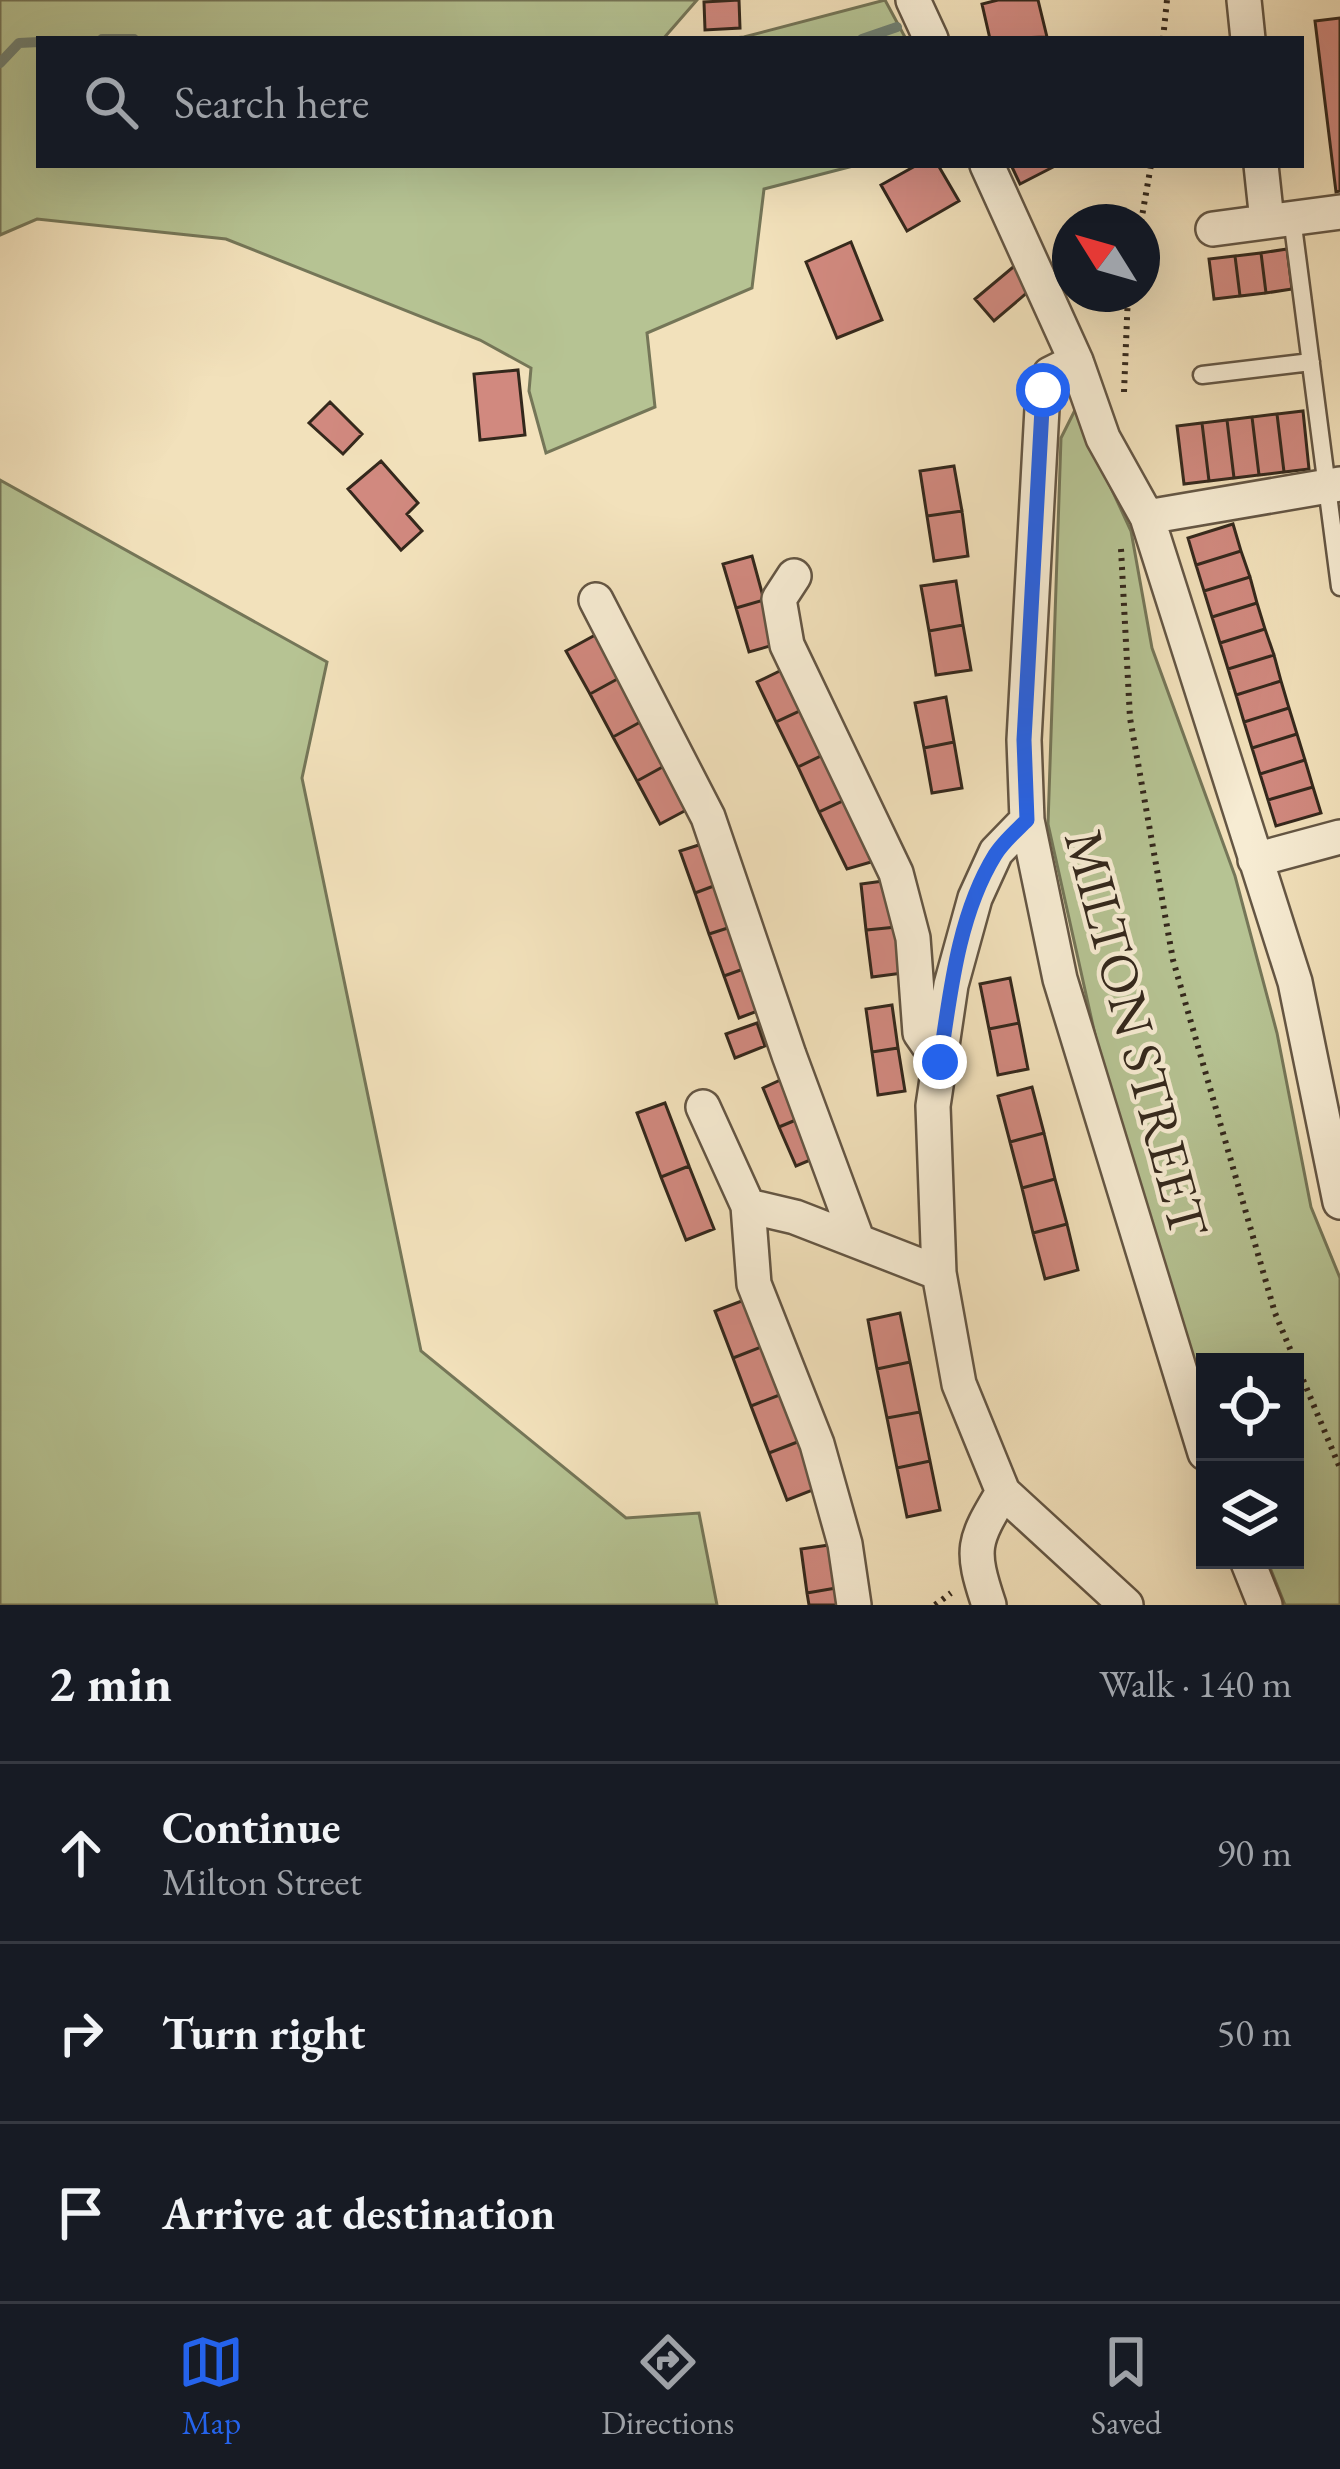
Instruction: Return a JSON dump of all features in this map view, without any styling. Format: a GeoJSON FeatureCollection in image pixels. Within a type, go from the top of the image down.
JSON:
{"type":"FeatureCollection","features":[{"type":"Feature","properties":{"kind":"street"},"geometry":{"type":"LineString","coordinates":[[913,0],[930,36]]}},
{"type":"Feature","properties":{"kind":"street"},"geometry":{"type":"LineString","coordinates":[[1244,0],[1248,36]]}},
{"type":"Feature","properties":{"kind":"street"},"geometry":{"type":"LineString","coordinates":[[988,168],[1076,361],[1103,438],[1147,517],[1295,982],[1340,1202]]}},
{"type":"Feature","properties":{"kind":"street"},"geometry":{"type":"LineString","coordinates":[[1262,168],[1280,220]]}},
{"type":"Feature","properties":{"kind":"street"},"geometry":{"type":"LineString","coordinates":[[1214,229],[1340,212]]}},
{"type":"Feature","properties":{"kind":"street","name":"MILTON STREET"},"geometry":{"type":"LineString","coordinates":[[1076,361],[1050,374],[1043,390],[1024,740],[1027,820],[1060,979],[1196,1424]]}},
{"type":"Feature","properties":{"kind":"street"},"geometry":{"type":"LineString","coordinates":[[1147,517],[1334,485]]}},
{"type":"Feature","properties":{"kind":"street"},"geometry":{"type":"LineString","coordinates":[[794,576],[779,599],[787,645],[896,873],[914,938],[920,1033],[940,1062]]}},
{"type":"Feature","properties":{"kind":"street"},"geometry":{"type":"LineString","coordinates":[[596,600],[708,817],[857,1239]]}},
{"type":"Feature","properties":{"kind":"street"},"geometry":{"type":"LineString","coordinates":[[1027,820],[996,852],[975,898],[951,985],[933,1106],[939,1273],[959,1384],[1003,1492],[1126,1605]]}},
{"type":"Feature","properties":{"kind":"street"},"geometry":{"type":"LineString","coordinates":[[1255,860],[1340,837]]}},
{"type":"Feature","properties":{"kind":"street"},"geometry":{"type":"LineString","coordinates":[[703,1107],[748,1206],[754,1284],[818,1444],[845,1544],[854,1605]]}},
{"type":"Feature","properties":{"kind":"street"},"geometry":{"type":"LineString","coordinates":[[748,1206],[795,1217],[939,1273]]}},
{"type":"Feature","properties":{"kind":"street"},"geometry":{"type":"LineString","coordinates":[[989,1605],[978,1574],[977,1536],[1003,1492]]}},
{"type":"Feature","properties":{"kind":"street"},"geometry":{"type":"LineString","coordinates":[[1251,1569],[1265,1605]]}},
{"type":"Feature","properties":{"kind":"lane"},"geometry":{"type":"LineString","coordinates":[[1280,220],[1334,485],[1340,587]]}},
{"type":"Feature","properties":{"kind":"lane"},"geometry":{"type":"LineString","coordinates":[[1202,375],[1311,362]]}},
{"type":"Feature","properties":{"kind":"path"},"geometry":{"type":"LineString","coordinates":[[1163,36],[1167,0]]}},
{"type":"Feature","properties":{"kind":"path"},"geometry":{"type":"LineString","coordinates":[[1144,204],[1150,168]]}},
{"type":"Feature","properties":{"kind":"path"},"geometry":{"type":"LineString","coordinates":[[1124,409],[1127,312]]}},
{"type":"Feature","properties":{"kind":"path"},"geometry":{"type":"LineString","coordinates":[[1120,542],[1130,718],[1173,960],[1276,1313],[1340,1468]]}},
{"type":"Feature","properties":{"kind":"green space"},"geometry":{"type":"Polygon","coordinates":[[[0,0],[697,0],[666,36],[36,36],[36,168],[845,168],[764,189],[752,288],[647,333],[655,407],[546,453],[529,391],[531,368],[480,340],[226,239],[37,219],[0,235],[0,0]]]}},
{"type":"Feature","properties":{"kind":"green space"},"geometry":{"type":"Polygon","coordinates":[[[885,0],[904,36],[748,36],[885,0]]]}},
{"type":"Feature","properties":{"kind":"green space"},"geometry":{"type":"Polygon","coordinates":[[[1075,410],[1131,531],[1152,648],[1235,876],[1277,1033],[1311,1207],[1340,1278],[1340,1605],[1285,1605],[1271,1569],[1304,1569],[1304,1353],[1196,1353],[1196,1376],[1106,1084],[1048,824],[1061,438],[1075,410]]]}},
{"type":"Feature","properties":{"kind":"green space"},"geometry":{"type":"Polygon","coordinates":[[[0,480],[327,662],[302,778],[421,1351],[626,1518],[699,1513],[717,1605],[0,1605],[0,480]]]}},
{"type":"Feature","properties":{"kind":"building"},"geometry":{"type":"Polygon","coordinates":[[[739,0],[740,28],[705,30],[704,2],[739,0]]]}},
{"type":"Feature","properties":{"kind":"building"},"geometry":{"type":"Polygon","coordinates":[[[1038,0],[1047,36],[989,36],[982,4],[1038,0]]]}},
{"type":"Feature","properties":{"kind":"building"},"geometry":{"type":"Polygon","coordinates":[[[1340,18],[1340,191],[1336,192],[1315,21],[1340,18]]]}},
{"type":"Feature","properties":{"kind":"building"},"geometry":{"type":"Polygon","coordinates":[[[912,168],[940,168],[959,201],[907,231],[881,185],[912,168]]]}},
{"type":"Feature","properties":{"kind":"building"},"geometry":{"type":"Polygon","coordinates":[[[1012,168],[1051,168],[1020,184],[1012,168]]]}},
{"type":"Feature","properties":{"kind":"building"},"geometry":{"type":"Polygon","coordinates":[[[851,242],[882,320],[837,338],[806,262],[851,242]]]}},
{"type":"Feature","properties":{"kind":"building"},"geometry":{"type":"Polygon","coordinates":[[[1287,249],[1292,289],[1266,293],[1261,253],[1287,249]]]}},
{"type":"Feature","properties":{"kind":"building"},"geometry":{"type":"Polygon","coordinates":[[[1261,253],[1266,293],[1240,296],[1235,256],[1261,253]]]}},
{"type":"Feature","properties":{"kind":"building"},"geometry":{"type":"Polygon","coordinates":[[[1235,256],[1240,296],[1214,299],[1209,259],[1235,256]]]}},
{"type":"Feature","properties":{"kind":"building"},"geometry":{"type":"Polygon","coordinates":[[[1018,263],[1036,285],[994,321],[975,299],[1018,263]]]}},
{"type":"Feature","properties":{"kind":"building"},"geometry":{"type":"Polygon","coordinates":[[[518,370],[525,435],[480,440],[474,374],[518,370]]]}},
{"type":"Feature","properties":{"kind":"building"},"geometry":{"type":"Polygon","coordinates":[[[330,402],[362,434],[343,454],[309,423],[330,402]]]}},
{"type":"Feature","properties":{"kind":"building"},"geometry":{"type":"Polygon","coordinates":[[[1303,411],[1309,469],[1284,472],[1277,414],[1303,411]]]}},
{"type":"Feature","properties":{"kind":"building"},"geometry":{"type":"Polygon","coordinates":[[[1277,414],[1284,472],[1259,475],[1252,417],[1277,414]]]}},
{"type":"Feature","properties":{"kind":"building"},"geometry":{"type":"Polygon","coordinates":[[[1252,417],[1259,475],[1234,478],[1227,420],[1252,417]]]}},
{"type":"Feature","properties":{"kind":"building"},"geometry":{"type":"Polygon","coordinates":[[[1227,420],[1234,478],[1209,481],[1202,423],[1227,420]]]}},
{"type":"Feature","properties":{"kind":"building"},"geometry":{"type":"Polygon","coordinates":[[[1202,423],[1209,481],[1184,484],[1177,426],[1202,423]]]}},
{"type":"Feature","properties":{"kind":"building"},"geometry":{"type":"Polygon","coordinates":[[[381,461],[418,503],[407,514],[422,531],[401,550],[348,489],[381,461]]]}},
{"type":"Feature","properties":{"kind":"building"},"geometry":{"type":"Polygon","coordinates":[[[954,466],[962,511],[927,516],[920,471],[954,466]]]}},
{"type":"Feature","properties":{"kind":"building"},"geometry":{"type":"Polygon","coordinates":[[[962,511],[968,556],[934,561],[927,516],[962,511]]]}},
{"type":"Feature","properties":{"kind":"building"},"geometry":{"type":"Polygon","coordinates":[[[1233,524],[1241,551],[1196,565],[1188,538],[1233,524]]]}},
{"type":"Feature","properties":{"kind":"building"},"geometry":{"type":"Polygon","coordinates":[[[1241,551],[1250,577],[1204,591],[1196,565],[1241,551]]]}},
{"type":"Feature","properties":{"kind":"building"},"geometry":{"type":"Polygon","coordinates":[[[752,556],[764,600],[736,608],[723,564],[752,556]]]}},
{"type":"Feature","properties":{"kind":"building"},"geometry":{"type":"Polygon","coordinates":[[[1250,577],[1257,603],[1212,617],[1204,591],[1250,577]]]}},
{"type":"Feature","properties":{"kind":"building"},"geometry":{"type":"Polygon","coordinates":[[[956,581],[963,625],[929,631],[921,586],[956,581]]]}},
{"type":"Feature","properties":{"kind":"building"},"geometry":{"type":"Polygon","coordinates":[[[764,600],[777,644],[749,652],[736,608],[764,600]]]}},
{"type":"Feature","properties":{"kind":"building"},"geometry":{"type":"Polygon","coordinates":[[[1257,603],[1265,629],[1220,643],[1212,617],[1257,603]]]}},
{"type":"Feature","properties":{"kind":"building"},"geometry":{"type":"Polygon","coordinates":[[[963,625],[971,670],[936,675],[929,631],[963,625]]]}},
{"type":"Feature","properties":{"kind":"building"},"geometry":{"type":"Polygon","coordinates":[[[1265,629],[1274,655],[1228,669],[1220,643],[1265,629]]]}},
{"type":"Feature","properties":{"kind":"building"},"geometry":{"type":"Polygon","coordinates":[[[597,634],[621,677],[590,694],[566,651],[597,634]]]}},
{"type":"Feature","properties":{"kind":"building"},"geometry":{"type":"Polygon","coordinates":[[[1274,655],[1281,681],[1236,695],[1228,669],[1274,655]]]}},
{"type":"Feature","properties":{"kind":"building"},"geometry":{"type":"Polygon","coordinates":[[[786,668],[806,708],[776,722],[757,682],[786,668]]]}},
{"type":"Feature","properties":{"kind":"building"},"geometry":{"type":"Polygon","coordinates":[[[621,677],[644,720],[613,737],[590,694],[621,677]]]}},
{"type":"Feature","properties":{"kind":"building"},"geometry":{"type":"Polygon","coordinates":[[[1281,681],[1289,708],[1244,722],[1236,695],[1281,681]]]}},
{"type":"Feature","properties":{"kind":"building"},"geometry":{"type":"Polygon","coordinates":[[[946,697],[954,742],[924,748],[915,703],[946,697]]]}},
{"type":"Feature","properties":{"kind":"building"},"geometry":{"type":"Polygon","coordinates":[[[806,708],[827,753],[798,767],[776,722],[806,708]]]}},
{"type":"Feature","properties":{"kind":"building"},"geometry":{"type":"Polygon","coordinates":[[[1289,708],[1297,734],[1252,748],[1244,722],[1289,708]]]}},
{"type":"Feature","properties":{"kind":"building"},"geometry":{"type":"Polygon","coordinates":[[[644,720],[668,764],[637,781],[613,737],[644,720]]]}},
{"type":"Feature","properties":{"kind":"building"},"geometry":{"type":"Polygon","coordinates":[[[1297,734],[1305,760],[1260,774],[1252,748],[1297,734]]]}},
{"type":"Feature","properties":{"kind":"building"},"geometry":{"type":"Polygon","coordinates":[[[954,742],[962,788],[932,793],[924,748],[954,742]]]}},
{"type":"Feature","properties":{"kind":"building"},"geometry":{"type":"Polygon","coordinates":[[[827,753],[849,798],[819,812],[798,767],[827,753]]]}},
{"type":"Feature","properties":{"kind":"building"},"geometry":{"type":"Polygon","coordinates":[[[1305,760],[1313,787],[1268,800],[1260,774],[1305,760]]]}},
{"type":"Feature","properties":{"kind":"building"},"geometry":{"type":"Polygon","coordinates":[[[668,764],[692,807],[660,824],[637,781],[668,764]]]}},
{"type":"Feature","properties":{"kind":"building"},"geometry":{"type":"Polygon","coordinates":[[[1313,787],[1321,813],[1276,826],[1268,800],[1313,787]]]}},
{"type":"Feature","properties":{"kind":"building"},"geometry":{"type":"Polygon","coordinates":[[[849,798],[878,860],[847,869],[819,812],[849,798]]]}},
{"type":"Feature","properties":{"kind":"building"},"geometry":{"type":"Polygon","coordinates":[[[705,843],[719,884],[695,893],[680,851],[705,843]]]}},
{"type":"Feature","properties":{"kind":"building"},"geometry":{"type":"Polygon","coordinates":[[[891,880],[897,927],[866,930],[861,884],[891,880]]]}},
{"type":"Feature","properties":{"kind":"building"},"geometry":{"type":"Polygon","coordinates":[[[719,884],[734,926],[709,934],[695,893],[719,884]]]}},
{"type":"Feature","properties":{"kind":"building"},"geometry":{"type":"Polygon","coordinates":[[[734,926],[749,967],[724,976],[709,934],[734,926]]]}},
{"type":"Feature","properties":{"kind":"building"},"geometry":{"type":"Polygon","coordinates":[[[897,927],[903,973],[872,977],[866,930],[897,927]]]}},
{"type":"Feature","properties":{"kind":"building"},"geometry":{"type":"Polygon","coordinates":[[[749,967],[763,1009],[739,1018],[724,976],[749,967]]]}},
{"type":"Feature","properties":{"kind":"building"},"geometry":{"type":"Polygon","coordinates":[[[1010,978],[1019,1023],[989,1029],[980,984],[1010,978]]]}},
{"type":"Feature","properties":{"kind":"building"},"geometry":{"type":"Polygon","coordinates":[[[892,1005],[898,1048],[872,1052],[866,1009],[892,1005]]]}},
{"type":"Feature","properties":{"kind":"building"},"geometry":{"type":"Polygon","coordinates":[[[757,1023],[765,1046],[735,1058],[726,1034],[757,1023]]]}},
{"type":"Feature","properties":{"kind":"building"},"geometry":{"type":"Polygon","coordinates":[[[1019,1023],[1028,1069],[998,1075],[989,1029],[1019,1023]]]}},
{"type":"Feature","properties":{"kind":"building"},"geometry":{"type":"Polygon","coordinates":[[[898,1048],[905,1091],[878,1095],[872,1052],[898,1048]]]}},
{"type":"Feature","properties":{"kind":"building"},"geometry":{"type":"Polygon","coordinates":[[[787,1077],[803,1117],[779,1127],[763,1088],[787,1077]]]}},
{"type":"Feature","properties":{"kind":"building"},"geometry":{"type":"Polygon","coordinates":[[[1032,1087],[1044,1133],[1010,1142],[998,1096],[1032,1087]]]}},
{"type":"Feature","properties":{"kind":"building"},"geometry":{"type":"Polygon","coordinates":[[[665,1103],[689,1166],[661,1177],[637,1113],[665,1103]]]}},
{"type":"Feature","properties":{"kind":"building"},"geometry":{"type":"Polygon","coordinates":[[[803,1117],[820,1156],[796,1166],[779,1127],[803,1117]]]}},
{"type":"Feature","properties":{"kind":"building"},"geometry":{"type":"Polygon","coordinates":[[[1044,1133],[1055,1179],[1022,1188],[1010,1142],[1044,1133]]]}},
{"type":"Feature","properties":{"kind":"building"},"geometry":{"type":"Polygon","coordinates":[[[689,1166],[714,1229],[686,1240],[661,1177],[689,1166]]]}},
{"type":"Feature","properties":{"kind":"building"},"geometry":{"type":"Polygon","coordinates":[[[1055,1179],[1067,1224],[1033,1233],[1022,1188],[1055,1179]]]}},
{"type":"Feature","properties":{"kind":"building"},"geometry":{"type":"Polygon","coordinates":[[[1067,1224],[1078,1270],[1045,1279],[1033,1233],[1067,1224]]]}},
{"type":"Feature","properties":{"kind":"building"},"geometry":{"type":"Polygon","coordinates":[[[747,1299],[764,1346],[733,1358],[715,1311],[747,1299]]]}},
{"type":"Feature","properties":{"kind":"building"},"geometry":{"type":"Polygon","coordinates":[[[900,1313],[910,1362],[877,1369],[868,1320],[900,1313]]]}},
{"type":"Feature","properties":{"kind":"building"},"geometry":{"type":"Polygon","coordinates":[[[764,1346],[782,1394],[751,1406],[733,1358],[764,1346]]]}},
{"type":"Feature","properties":{"kind":"building"},"geometry":{"type":"Polygon","coordinates":[[[910,1362],[920,1412],[887,1418],[877,1369],[910,1362]]]}},
{"type":"Feature","properties":{"kind":"building"},"geometry":{"type":"Polygon","coordinates":[[[782,1394],[800,1441],[769,1453],[751,1406],[782,1394]]]}},
{"type":"Feature","properties":{"kind":"building"},"geometry":{"type":"Polygon","coordinates":[[[920,1412],[930,1461],[897,1468],[887,1418],[920,1412]]]}},
{"type":"Feature","properties":{"kind":"building"},"geometry":{"type":"Polygon","coordinates":[[[800,1441],[818,1488],[787,1500],[769,1453],[800,1441]]]}},
{"type":"Feature","properties":{"kind":"building"},"geometry":{"type":"Polygon","coordinates":[[[930,1461],[940,1510],[907,1517],[897,1468],[930,1461]]]}},
{"type":"Feature","properties":{"kind":"building"},"geometry":{"type":"Polygon","coordinates":[[[829,1545],[836,1588],[807,1593],[801,1549],[829,1545]]]}},
{"type":"Feature","properties":{"kind":"building"},"geometry":{"type":"Polygon","coordinates":[[[836,1588],[838,1605],[809,1605],[807,1593],[836,1588]]]}},
{"type":"Feature","properties":{"kind":"waterway"},"geometry":{"type":"LineString","coordinates":[[871,36],[897,27]]}},
{"type":"Feature","properties":{"kind":"waterway"},"geometry":{"type":"LineString","coordinates":[[0,63],[19,43],[36,42]]}},
{"type":"Feature","properties":{"kind":"route"},"geometry":{"type":"LineString","coordinates":[[940,1062],[951,985],[975,898],[996,852],[1027,820],[1024,740],[1043,390]]}}]}
